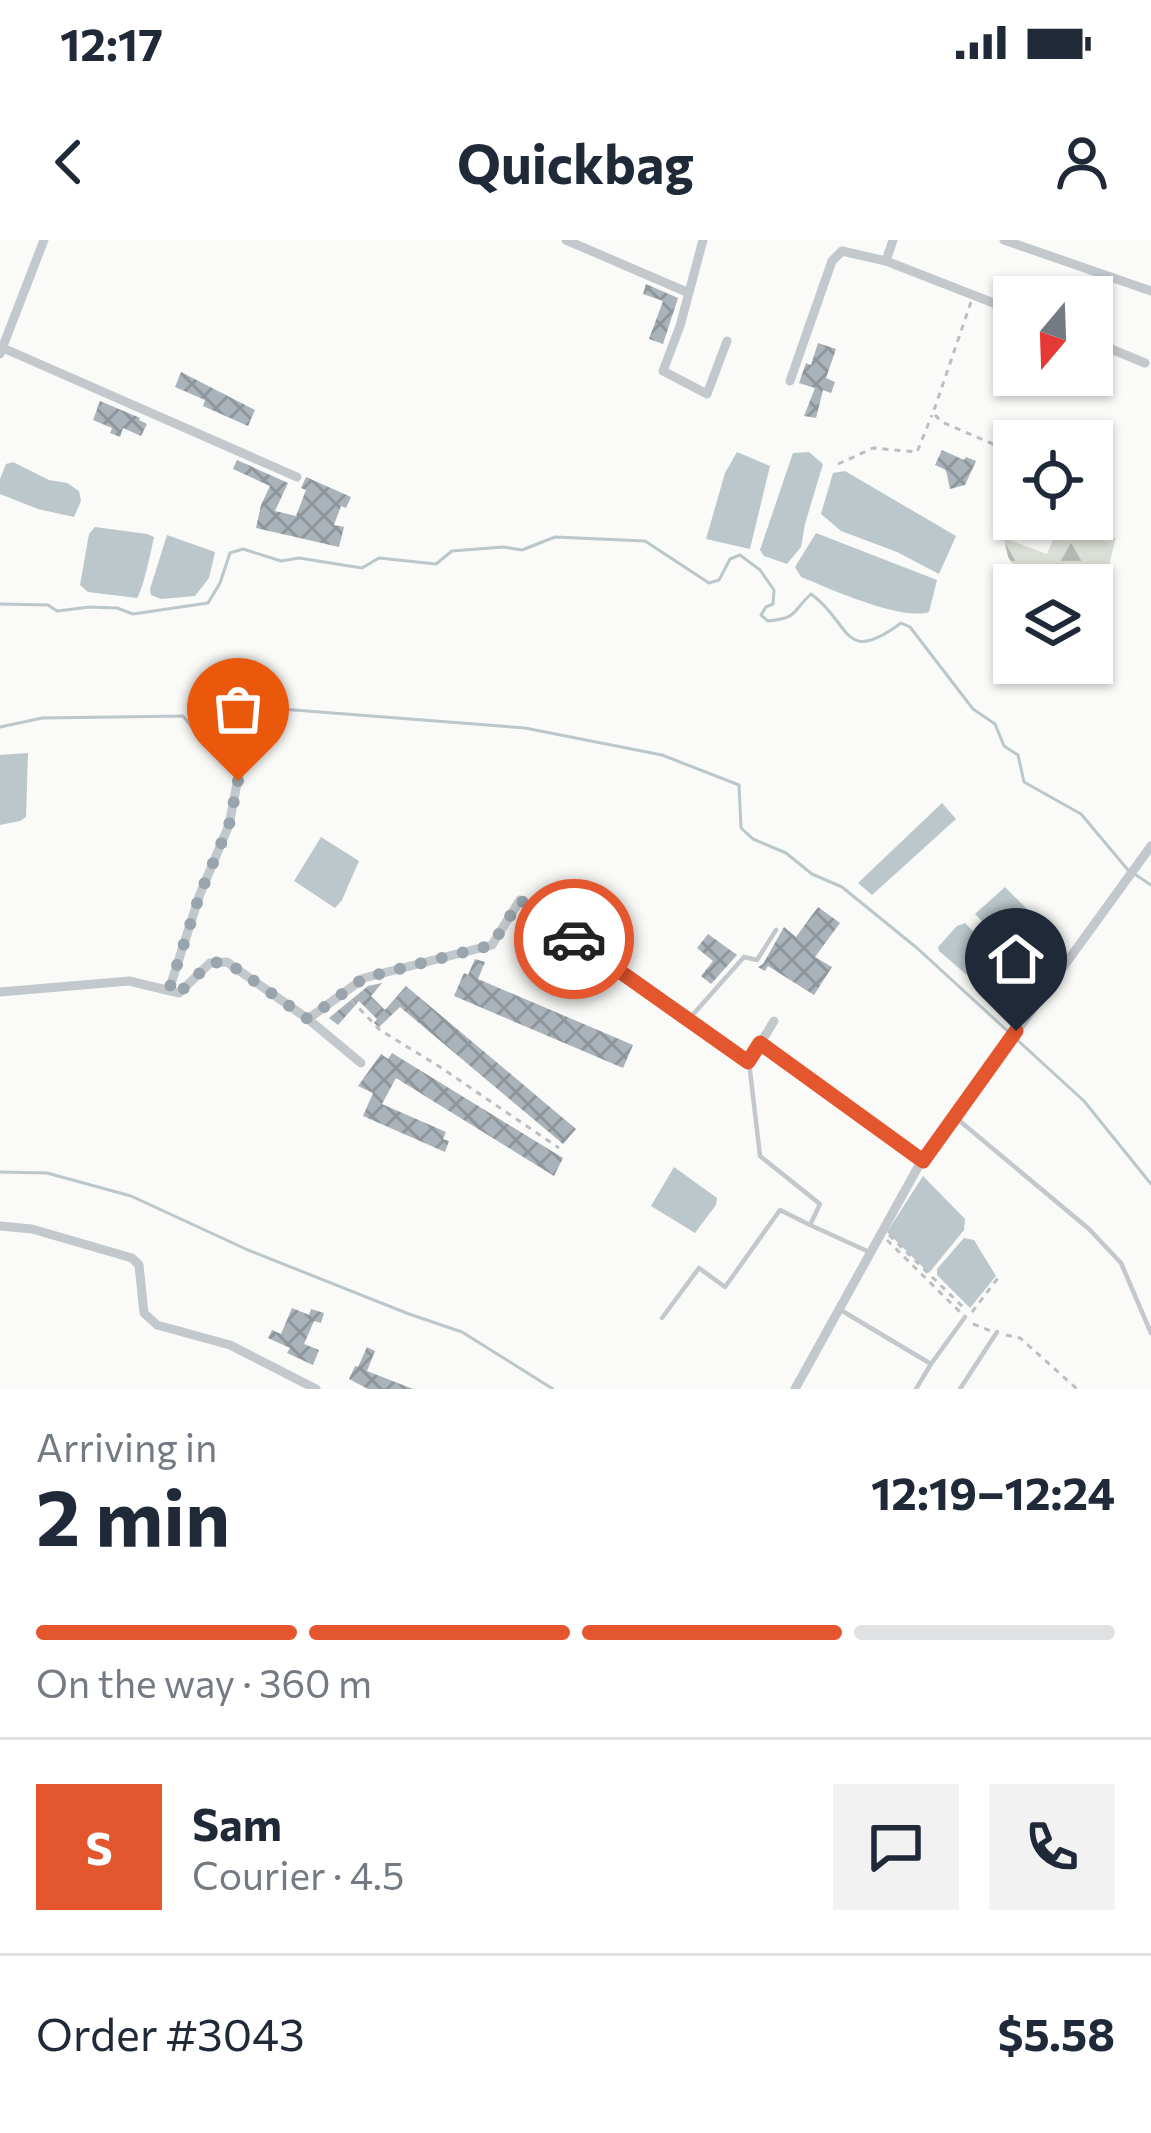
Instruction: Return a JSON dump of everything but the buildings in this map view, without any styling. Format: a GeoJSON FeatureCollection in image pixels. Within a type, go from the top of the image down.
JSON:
{"type":"FeatureCollection","features":[{"type":"Feature","properties":{"kind":"street"},"geometry":{"type":"LineString","coordinates":[[44,240],[1,351],[297,477]]}},
{"type":"Feature","properties":{"kind":"street"},"geometry":{"type":"LineString","coordinates":[[566,240],[689,293]]}},
{"type":"Feature","properties":{"kind":"street"},"geometry":{"type":"LineString","coordinates":[[703,240],[663,371],[707,394],[727,341]]}},
{"type":"Feature","properties":{"kind":"street"},"geometry":{"type":"LineString","coordinates":[[886,261],[893,240]]}},
{"type":"Feature","properties":{"kind":"street"},"geometry":{"type":"LineString","coordinates":[[1004,240],[1151,291]]}},
{"type":"Feature","properties":{"kind":"street"},"geometry":{"type":"LineString","coordinates":[[790,380],[832,261],[842,251],[886,261],[993,303]]}},
{"type":"Feature","properties":{"kind":"street"},"geometry":{"type":"LineString","coordinates":[[0,302],[16,308]]}},
{"type":"Feature","properties":{"kind":"street"},"geometry":{"type":"LineString","coordinates":[[1113,350],[1145,363]]}},
{"type":"Feature","properties":{"kind":"street"},"geometry":{"type":"LineString","coordinates":[[169,990],[200,894],[229,825],[246,737]]}},
{"type":"Feature","properties":{"kind":"street"},"geometry":{"type":"LineString","coordinates":[[795,1389],[923,1161],[1151,846]]}},
{"type":"Feature","properties":{"kind":"street"},"geometry":{"type":"LineString","coordinates":[[308,1019],[364,978],[492,945],[520,900],[748,1062],[774,1022]]}},
{"type":"Feature","properties":{"kind":"street"},"geometry":{"type":"LineString","coordinates":[[0,992],[130,981],[179,993],[210,963],[227,962],[362,1063]]}},
{"type":"Feature","properties":{"kind":"street"},"geometry":{"type":"LineString","coordinates":[[760,1043],[923,1161]]}},
{"type":"Feature","properties":{"kind":"street"},"geometry":{"type":"LineString","coordinates":[[0,1226],[32,1229],[133,1258],[139,1265],[144,1313],[157,1324],[230,1345],[316,1389]]}},
{"type":"Feature","properties":{"kind":"lane"},"geometry":{"type":"LineString","coordinates":[[688,1019],[744,957],[757,960],[776,931]]}},
{"type":"Feature","properties":{"kind":"lane"},"geometry":{"type":"LineString","coordinates":[[748,1062],[760,1156],[820,1204],[810,1225]]}},
{"type":"Feature","properties":{"kind":"lane"},"geometry":{"type":"LineString","coordinates":[[955,1117],[1089,1229],[1120,1263],[1151,1333]]}},
{"type":"Feature","properties":{"kind":"lane"},"geometry":{"type":"LineString","coordinates":[[662,1318],[699,1268],[725,1287],[780,1210],[870,1253]]}},
{"type":"Feature","properties":{"kind":"lane"},"geometry":{"type":"LineString","coordinates":[[839,1309],[931,1364]]}},
{"type":"Feature","properties":{"kind":"lane"},"geometry":{"type":"LineString","coordinates":[[916,1389],[965,1317]]}},
{"type":"Feature","properties":{"kind":"lane"},"geometry":{"type":"LineString","coordinates":[[960,1389],[997,1332]]}},
{"type":"Feature","properties":{"kind":"path"},"geometry":{"type":"LineString","coordinates":[[838,464],[873,448],[917,452],[974,295]]}},
{"type":"Feature","properties":{"kind":"path"},"geometry":{"type":"LineString","coordinates":[[933,413],[993,444]]}},
{"type":"Feature","properties":{"kind":"path"},"geometry":{"type":"LineString","coordinates":[[344,993],[380,1030],[559,1148]]}},
{"type":"Feature","properties":{"kind":"path"},"geometry":{"type":"LineString","coordinates":[[882,1233],[971,1313],[998,1278]]}},
{"type":"Feature","properties":{"kind":"path"},"geometry":{"type":"LineString","coordinates":[[882,1233],[976,1327],[1020,1338],[1077,1389]]}},
{"type":"Feature","properties":{"kind":"green space"},"geometry":{"type":"Polygon","coordinates":[[[1116,537],[1109,564],[1013,564],[1004,540],[1047,554],[1053,540],[1116,537]]]}},
{"type":"Feature","properties":{"kind":"shaded area"},"geometry":{"type":"Polygon","coordinates":[[[737,452],[770,466],[750,549],[706,539],[725,473],[737,452]]]}},
{"type":"Feature","properties":{"kind":"shaded area"},"geometry":{"type":"Polygon","coordinates":[[[809,452],[823,464],[801,547],[787,564],[760,550],[793,453],[809,452]]]}},
{"type":"Feature","properties":{"kind":"shaded area"},"geometry":{"type":"Polygon","coordinates":[[[13,462],[79,491],[81,501],[74,517],[0,494],[6,464],[13,462]]]}},
{"type":"Feature","properties":{"kind":"shaded area"},"geometry":{"type":"Polygon","coordinates":[[[845,471],[956,536],[939,574],[841,531],[821,514],[833,473],[845,471]]]}},
{"type":"Feature","properties":{"kind":"shaded area"},"geometry":{"type":"Polygon","coordinates":[[[95,527],[154,537],[137,598],[88,592],[80,585],[89,534],[95,527]]]}},
{"type":"Feature","properties":{"kind":"shaded area"},"geometry":{"type":"Polygon","coordinates":[[[816,533],[937,580],[929,612],[884,608],[801,577],[795,567],[816,533]]]}},
{"type":"Feature","properties":{"kind":"shaded area"},"geometry":{"type":"Polygon","coordinates":[[[167,535],[215,552],[209,578],[195,596],[161,599],[151,595],[167,535]]]}},
{"type":"Feature","properties":{"kind":"shaded area"},"geometry":{"type":"Polygon","coordinates":[[[28,753],[26,817],[0,825],[0,755],[28,753]]]}},
{"type":"Feature","properties":{"kind":"shaded area"},"geometry":{"type":"Polygon","coordinates":[[[942,803],[956,819],[872,895],[858,883],[942,803]]]}},
{"type":"Feature","properties":{"kind":"shaded area"},"geometry":{"type":"Polygon","coordinates":[[[321,837],[359,861],[335,908],[294,881],[321,837]]]}},
{"type":"Feature","properties":{"kind":"shaded area"},"geometry":{"type":"Polygon","coordinates":[[[1005,887],[1036,918],[1006,946],[975,914],[1005,887]]]}},
{"type":"Feature","properties":{"kind":"shaded area"},"geometry":{"type":"Polygon","coordinates":[[[965,923],[993,952],[968,976],[938,947],[965,923]]]}},
{"type":"Feature","properties":{"kind":"shaded area"},"geometry":{"type":"Polygon","coordinates":[[[674,1167],[717,1198],[695,1233],[651,1206],[674,1167]]]}},
{"type":"Feature","properties":{"kind":"shaded area"},"geometry":{"type":"Polygon","coordinates":[[[923,1176],[965,1219],[964,1230],[929,1273],[887,1232],[923,1176]]]}},
{"type":"Feature","properties":{"kind":"shaded area"},"geometry":{"type":"Polygon","coordinates":[[[964,1238],[974,1240],[996,1276],[970,1308],[937,1275],[964,1238]]]}},
{"type":"Feature","properties":{"kind":"waterway"},"geometry":{"type":"LineString","coordinates":[[0,604],[48,605],[57,611],[117,608],[133,614],[208,603],[230,553],[243,549],[281,561],[299,558],[362,568],[379,558],[436,564],[452,551],[522,550],[555,537],[645,541],[709,583],[719,580],[730,559],[740,555],[760,570],[774,590],[773,604],[761,615],[768,621],[790,616],[811,594],[857,641],[882,636],[901,623],[910,627],[973,709],[995,724],[1004,746],[1018,755],[1024,782],[1081,814],[1128,870]]}},
{"type":"Feature","properties":{"kind":"waterway"},"geometry":{"type":"LineString","coordinates":[[0,727],[42,718],[183,716],[195,731],[204,732],[281,709],[525,728],[662,755],[739,785],[741,828],[812,874],[842,887],[917,948],[1084,1101],[1151,1184]]}},
{"type":"Feature","properties":{"kind":"waterway"},"geometry":{"type":"LineString","coordinates":[[1136,875],[1151,885]]}},
{"type":"Feature","properties":{"kind":"waterway"},"geometry":{"type":"LineString","coordinates":[[0,1172],[47,1173],[131,1196],[248,1250],[462,1332],[553,1389]]}},
{"type":"Feature","properties":{"kind":"way so far"},"geometry":{"type":"LineString","coordinates":[[238,781],[229,825],[200,894],[169,990],[179,993],[210,963],[227,962],[308,1019],[364,978],[492,945],[520,900],[574,939]]}},
{"type":"Feature","properties":{"kind":"route"},"geometry":{"type":"LineString","coordinates":[[574,939],[748,1062],[760,1043],[923,1161],[1016,1031]]}}]}
